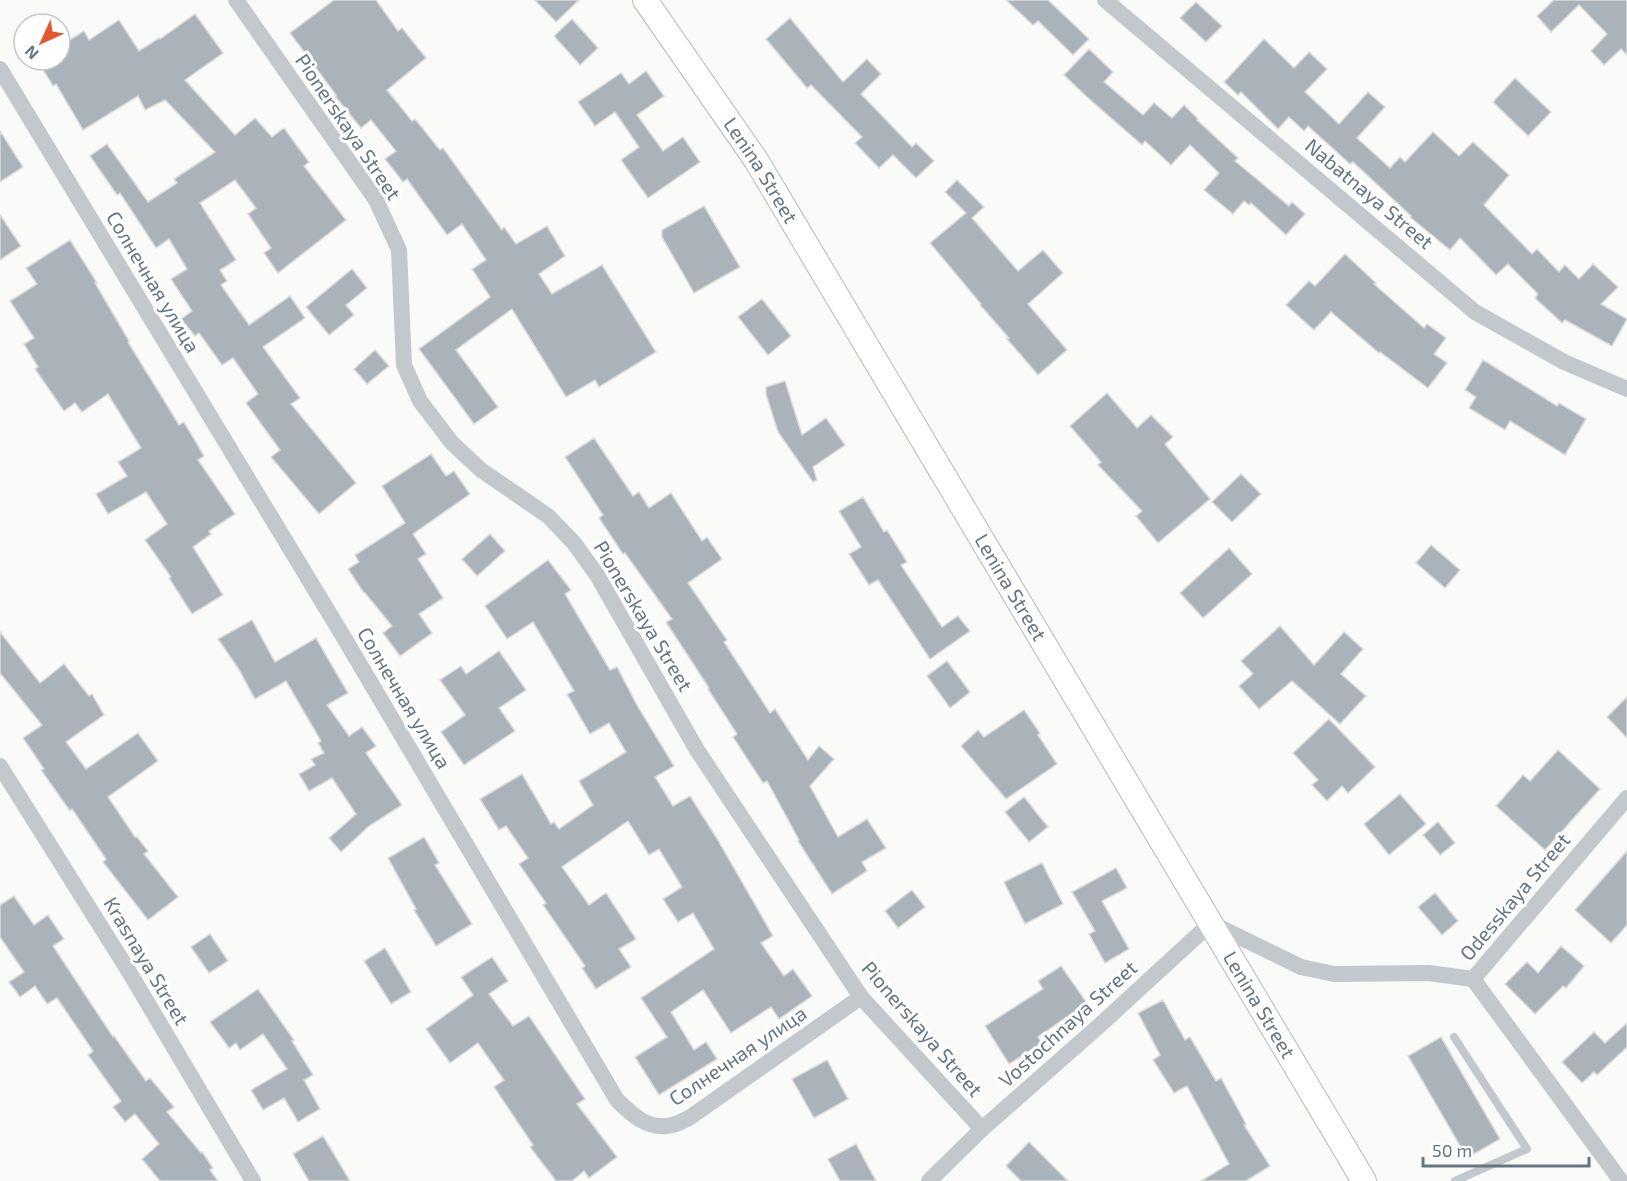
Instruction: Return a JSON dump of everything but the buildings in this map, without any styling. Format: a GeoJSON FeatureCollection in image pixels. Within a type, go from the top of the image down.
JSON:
{"type":"FeatureCollection","features":[{"type":"Feature","properties":{"kind":"street","name":"Pionerskaya Street"},"geometry":{"type":"LineString","coordinates":[[236,0],[376,200],[399,250],[404,365],[420,401],[452,443],[481,470],[548,516],[574,543],[597,575],[697,750],[861,997],[982,1129]]}},
{"type":"Feature","properties":{"kind":"street","name":"Lenina Street"},"geometry":{"type":"LineString","coordinates":[[645,0],[756,160],[1364,1181]]}},
{"type":"Feature","properties":{"kind":"street","name":"Nabatnaya Street"},"geometry":{"type":"LineString","coordinates":[[1105,0],[1475,312],[1564,362],[1627,389]]}},
{"type":"Feature","properties":{"kind":"street","name":"Солнечная улица"},"geometry":{"type":"LineString","coordinates":[[0,69],[343,636],[618,1100],[632,1115],[650,1125],[671,1126],[689,1118],[861,997]]}},
{"type":"Feature","properties":{"kind":"street","name":"Krasnaya Street"},"geometry":{"type":"LineString","coordinates":[[0,766],[128,969],[253,1181]]}},
{"type":"Feature","properties":{"kind":"street","name":"Odesskaya Street"},"geometry":{"type":"LineString","coordinates":[[1211,923],[1301,967],[1334,974],[1429,973],[1473,979],[1627,798]]}},
{"type":"Feature","properties":{"kind":"street","name":"Vostochnaya Street"},"geometry":{"type":"LineString","coordinates":[[929,1181],[982,1129],[1211,923]]}},
{"type":"Feature","properties":{"kind":"street"},"geometry":{"type":"LineString","coordinates":[[1473,979],[1621,1181]]}},
{"type":"Feature","properties":{"kind":"lane"},"geometry":{"type":"LineString","coordinates":[[1454,1037],[1527,1149],[1455,1181]]}}]}
